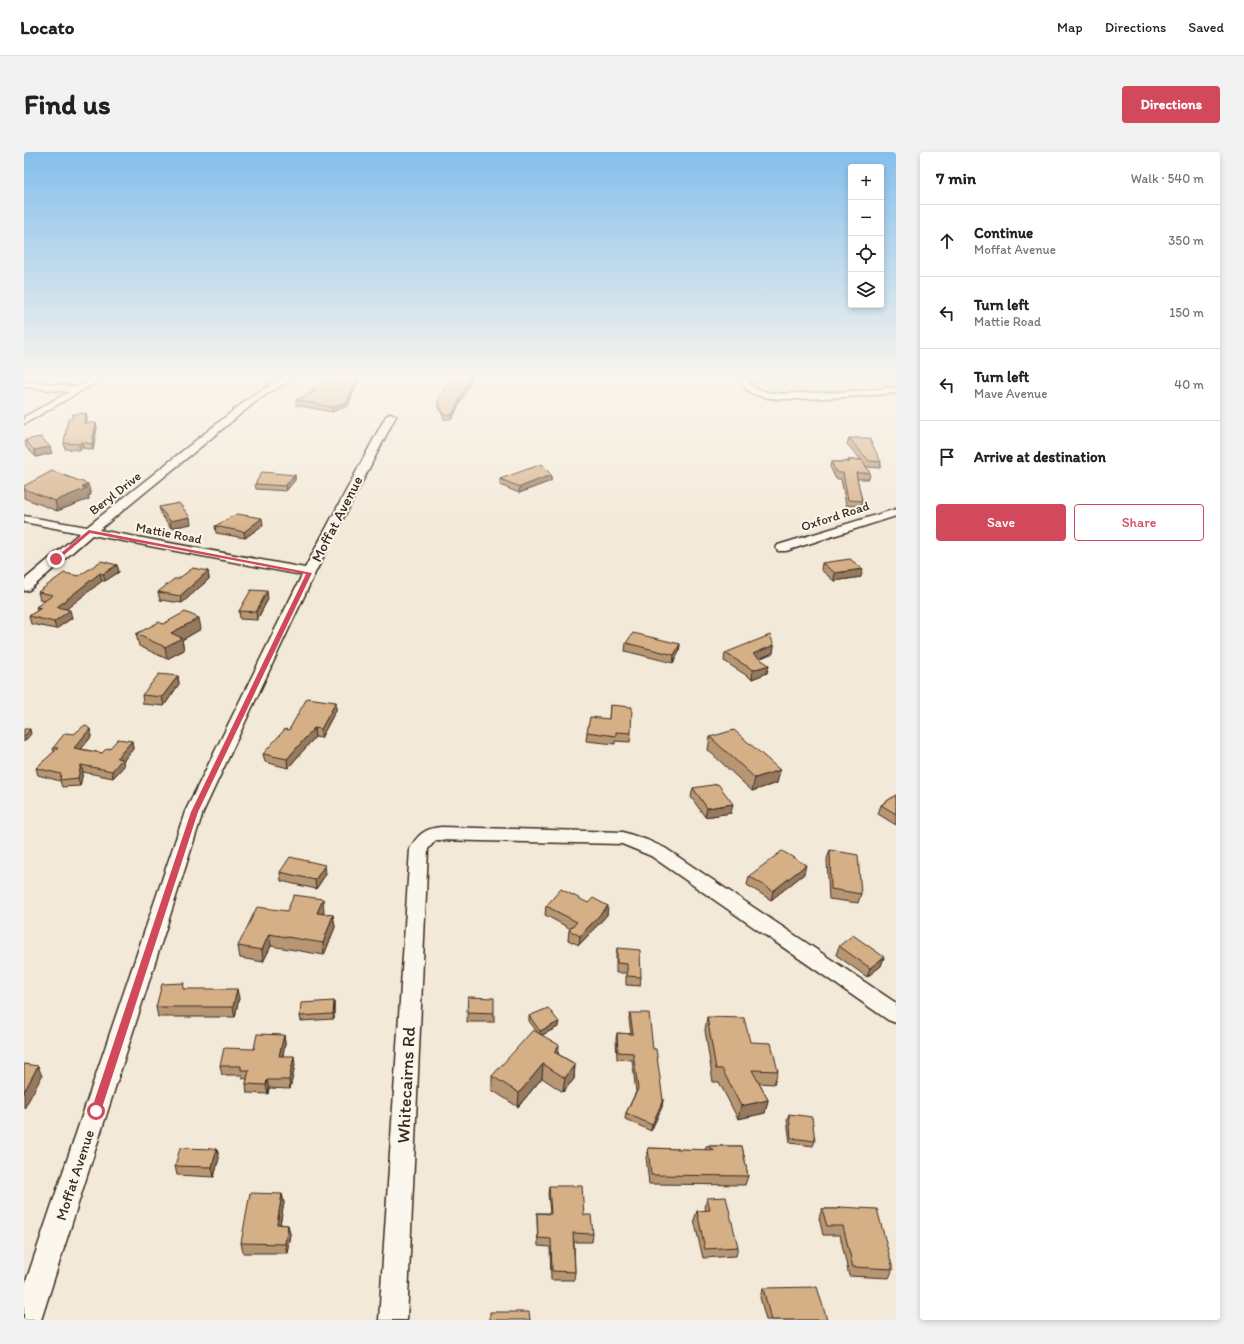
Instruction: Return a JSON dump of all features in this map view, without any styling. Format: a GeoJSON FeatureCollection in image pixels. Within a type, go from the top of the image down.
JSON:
{"type":"FeatureCollection","features":[{"type":"Feature","properties":{"kind":"street","name":"Beryl Drive"},"geometry":{"type":"LineString","coordinates":[[24,587],[89,532],[215,431]]}},
{"type":"Feature","properties":{"kind":"street","name":"Moffat Avenue"},"geometry":{"type":"LineString","coordinates":[[27,1320],[194,812],[309,573],[384,431]]}},
{"type":"Feature","properties":{"kind":"street","name":"Oxford Road"},"geometry":{"type":"LineString","coordinates":[[782,548],[896,512]]}},
{"type":"Feature","properties":{"kind":"street","name":"Mattie Road"},"geometry":{"type":"LineString","coordinates":[[24,519],[309,573]]}},
{"type":"Feature","properties":{"kind":"street","name":"Whitecairns Rd"},"geometry":{"type":"LineString","coordinates":[[393,1320],[419,849],[424,839],[436,833],[622,838],[641,844],[658,852],[896,1014]]}},
{"type":"Feature","properties":{"kind":"building"},"geometry":{"type":"Polygon","coordinates":[[[66,431],[95,431],[92,444],[82,442],[79,444],[64,443],[66,431]]]}},
{"type":"Feature","properties":{"kind":"building"},"geometry":{"type":"Polygon","coordinates":[[[41,437],[50,447],[34,450],[25,440],[41,437]]]}},
{"type":"Feature","properties":{"kind":"building"},"geometry":{"type":"Polygon","coordinates":[[[849,438],[869,438],[881,462],[869,461],[849,438]]]}},
{"type":"Feature","properties":{"kind":"building"},"geometry":{"type":"Polygon","coordinates":[[[848,460],[862,460],[870,473],[856,473],[862,501],[848,500],[843,473],[837,473],[831,462],[850,462],[848,460]]]}},
{"type":"Feature","properties":{"kind":"building"},"geometry":{"type":"Polygon","coordinates":[[[542,464],[551,475],[520,487],[500,479],[542,464]]]}},
{"type":"Feature","properties":{"kind":"building"},"geometry":{"type":"Polygon","coordinates":[[[52,471],[88,484],[82,487],[87,488],[55,501],[24,489],[24,486],[52,471]]]}},
{"type":"Feature","properties":{"kind":"building"},"geometry":{"type":"Polygon","coordinates":[[[262,472],[295,475],[285,486],[255,484],[262,472]]]}},
{"type":"Feature","properties":{"kind":"building"},"geometry":{"type":"Polygon","coordinates":[[[179,503],[190,517],[170,521],[159,507],[179,503]]]}},
{"type":"Feature","properties":{"kind":"building"},"geometry":{"type":"Polygon","coordinates":[[[237,514],[262,518],[244,532],[215,526],[237,514]]]}},
{"type":"Feature","properties":{"kind":"building"},"geometry":{"type":"Polygon","coordinates":[[[850,559],[863,569],[835,573],[822,563],[850,559]]]}},
{"type":"Feature","properties":{"kind":"building"},"geometry":{"type":"Polygon","coordinates":[[[101,561],[117,565],[103,574],[100,573],[57,607],[70,610],[54,622],[29,616],[41,608],[36,607],[53,595],[38,592],[64,573],[79,576],[101,561]]]}},
{"type":"Feature","properties":{"kind":"building"},"geometry":{"type":"Polygon","coordinates":[[[193,568],[208,571],[180,596],[158,592],[174,579],[178,579],[193,568]]]}},
{"type":"Feature","properties":{"kind":"building"},"geometry":{"type":"Polygon","coordinates":[[[251,590],[267,591],[256,612],[239,611],[251,590]]]}},
{"type":"Feature","properties":{"kind":"building"},"geometry":{"type":"Polygon","coordinates":[[[185,612],[199,618],[171,633],[182,638],[165,647],[136,634],[159,622],[163,624],[185,612]]]}},
{"type":"Feature","properties":{"kind":"building"},"geometry":{"type":"Polygon","coordinates":[[[633,633],[680,644],[674,655],[626,643],[633,633]]]}},
{"type":"Feature","properties":{"kind":"building"},"geometry":{"type":"Polygon","coordinates":[[[770,635],[774,645],[753,654],[769,665],[753,670],[725,653],[770,635]]]}},
{"type":"Feature","properties":{"kind":"building"},"geometry":{"type":"Polygon","coordinates":[[[159,674],[178,676],[162,697],[142,695],[159,674]]]}},
{"type":"Feature","properties":{"kind":"building"},"geometry":{"type":"Polygon","coordinates":[[[307,698],[336,702],[321,729],[314,728],[287,759],[263,754],[285,729],[289,730],[307,698]]]}},
{"type":"Feature","properties":{"kind":"building"},"geometry":{"type":"Polygon","coordinates":[[[610,705],[632,707],[631,733],[616,732],[616,736],[587,732],[590,717],[609,719],[610,705]]]}},
{"type":"Feature","properties":{"kind":"building"},"geometry":{"type":"Polygon","coordinates":[[[85,725],[90,729],[74,748],[102,753],[107,748],[109,749],[118,739],[132,741],[117,758],[122,759],[112,771],[81,765],[78,778],[60,780],[61,774],[36,768],[58,748],[53,748],[65,733],[74,734],[85,725]]]}},
{"type":"Feature","properties":{"kind":"building"},"geometry":{"type":"Polygon","coordinates":[[[24,729],[30,729],[24,737],[24,729]]]}},
{"type":"Feature","properties":{"kind":"building"},"geometry":{"type":"Polygon","coordinates":[[[734,730],[780,770],[755,778],[710,737],[734,730]]]}},
{"type":"Feature","properties":{"kind":"building"},"geometry":{"type":"Polygon","coordinates":[[[718,784],[733,804],[707,808],[693,788],[718,784]]]}},
{"type":"Feature","properties":{"kind":"building"},"geometry":{"type":"Polygon","coordinates":[[[896,795],[896,814],[881,805],[896,795]]]}},
{"type":"Feature","properties":{"kind":"building"},"geometry":{"type":"Polygon","coordinates":[[[830,850],[858,855],[861,894],[831,889],[830,850]]]}},
{"type":"Feature","properties":{"kind":"building"},"geometry":{"type":"Polygon","coordinates":[[[782,851],[806,865],[773,891],[749,876],[782,851]]]}},
{"type":"Feature","properties":{"kind":"building"},"geometry":{"type":"Polygon","coordinates":[[[290,857],[325,865],[315,880],[280,872],[290,857]]]}},
{"type":"Feature","properties":{"kind":"building"},"geometry":{"type":"Polygon","coordinates":[[[561,889],[588,903],[593,898],[608,906],[580,936],[569,930],[577,922],[546,906],[561,889]]]}},
{"type":"Feature","properties":{"kind":"building"},"geometry":{"type":"Polygon","coordinates":[[[294,895],[323,899],[317,913],[333,915],[323,943],[269,934],[262,950],[238,946],[257,907],[287,911],[294,895]]]}},
{"type":"Feature","properties":{"kind":"building"},"geometry":{"type":"Polygon","coordinates":[[[853,935],[884,957],[870,968],[839,946],[853,935]]]}},
{"type":"Feature","properties":{"kind":"building"},"geometry":{"type":"Polygon","coordinates":[[[617,948],[640,950],[641,977],[627,976],[627,964],[617,963],[617,948]]]}},
{"type":"Feature","properties":{"kind":"building"},"geometry":{"type":"Polygon","coordinates":[[[184,983],[183,989],[237,989],[233,1007],[156,1007],[162,984],[184,983]]]}},
{"type":"Feature","properties":{"kind":"building"},"geometry":{"type":"Polygon","coordinates":[[[468,997],[494,998],[494,1013],[467,1012],[468,997]]]}},
{"type":"Feature","properties":{"kind":"building"},"geometry":{"type":"Polygon","coordinates":[[[334,1001],[333,1014],[300,1016],[301,1003],[334,1001]]]}},
{"type":"Feature","properties":{"kind":"building"},"geometry":{"type":"Polygon","coordinates":[[[548,1008],[559,1022],[540,1031],[529,1016],[548,1008]]]}},
{"type":"Feature","properties":{"kind":"building"},"geometry":{"type":"Polygon","coordinates":[[[630,1013],[649,1013],[653,1049],[656,1049],[663,1100],[652,1125],[626,1113],[638,1089],[633,1053],[618,1052],[617,1033],[633,1034],[630,1013]]]}},
{"type":"Feature","properties":{"kind":"building"},"geometry":{"type":"Polygon","coordinates":[[[707,1017],[744,1018],[750,1042],[771,1043],[778,1071],[752,1070],[768,1100],[741,1106],[722,1069],[716,1069],[707,1017]]]}},
{"type":"Feature","properties":{"kind":"building"},"geometry":{"type":"Polygon","coordinates":[[[533,1030],[559,1045],[554,1052],[575,1064],[565,1078],[543,1064],[519,1093],[492,1076],[533,1030]]]}},
{"type":"Feature","properties":{"kind":"building"},"geometry":{"type":"Polygon","coordinates":[[[257,1034],[284,1035],[279,1056],[294,1056],[289,1080],[267,1080],[266,1085],[246,1084],[249,1070],[241,1070],[241,1066],[220,1066],[224,1048],[254,1049],[257,1034]]]}},
{"type":"Feature","properties":{"kind":"building"},"geometry":{"type":"Polygon","coordinates":[[[24,1064],[38,1066],[24,1092],[24,1064]]]}},
{"type":"Feature","properties":{"kind":"building"},"geometry":{"type":"Polygon","coordinates":[[[789,1114],[812,1117],[815,1141],[791,1138],[789,1114]]]}},
{"type":"Feature","properties":{"kind":"building"},"geometry":{"type":"Polygon","coordinates":[[[706,1146],[742,1146],[748,1176],[651,1175],[648,1148],[715,1150],[706,1146]]]}},
{"type":"Feature","properties":{"kind":"building"},"geometry":{"type":"Polygon","coordinates":[[[180,1148],[217,1149],[212,1167],[175,1166],[180,1148]]]}},
{"type":"Feature","properties":{"kind":"building"},"geometry":{"type":"Polygon","coordinates":[[[549,1186],[582,1186],[584,1215],[591,1215],[593,1234],[573,1233],[575,1272],[552,1271],[551,1239],[538,1238],[537,1213],[551,1214],[549,1186]]]}},
{"type":"Feature","properties":{"kind":"building"},"geometry":{"type":"Polygon","coordinates":[[[250,1193],[282,1194],[277,1224],[288,1225],[285,1244],[241,1243],[250,1193]]]}},
{"type":"Feature","properties":{"kind":"building"},"geometry":{"type":"Polygon","coordinates":[[[726,1197],[738,1247],[705,1249],[697,1211],[710,1210],[707,1198],[726,1197]]]}},
{"type":"Feature","properties":{"kind":"building"},"geometry":{"type":"Polygon","coordinates":[[[839,1207],[877,1209],[893,1269],[853,1267],[843,1226],[827,1226],[822,1209],[839,1209],[839,1207]]]}},
{"type":"Feature","properties":{"kind":"building"},"geometry":{"type":"Polygon","coordinates":[[[817,1287],[827,1320],[771,1320],[763,1288],[817,1287]]]}},
{"type":"Feature","properties":{"kind":"building"},"geometry":{"type":"Polygon","coordinates":[[[490,1312],[529,1312],[530,1320],[490,1320],[490,1312]]]}},
{"type":"Feature","properties":{"kind":"route"},"geometry":{"type":"LineString","coordinates":[[56,559],[89,532],[309,573],[194,812],[96,1111]]}}]}
